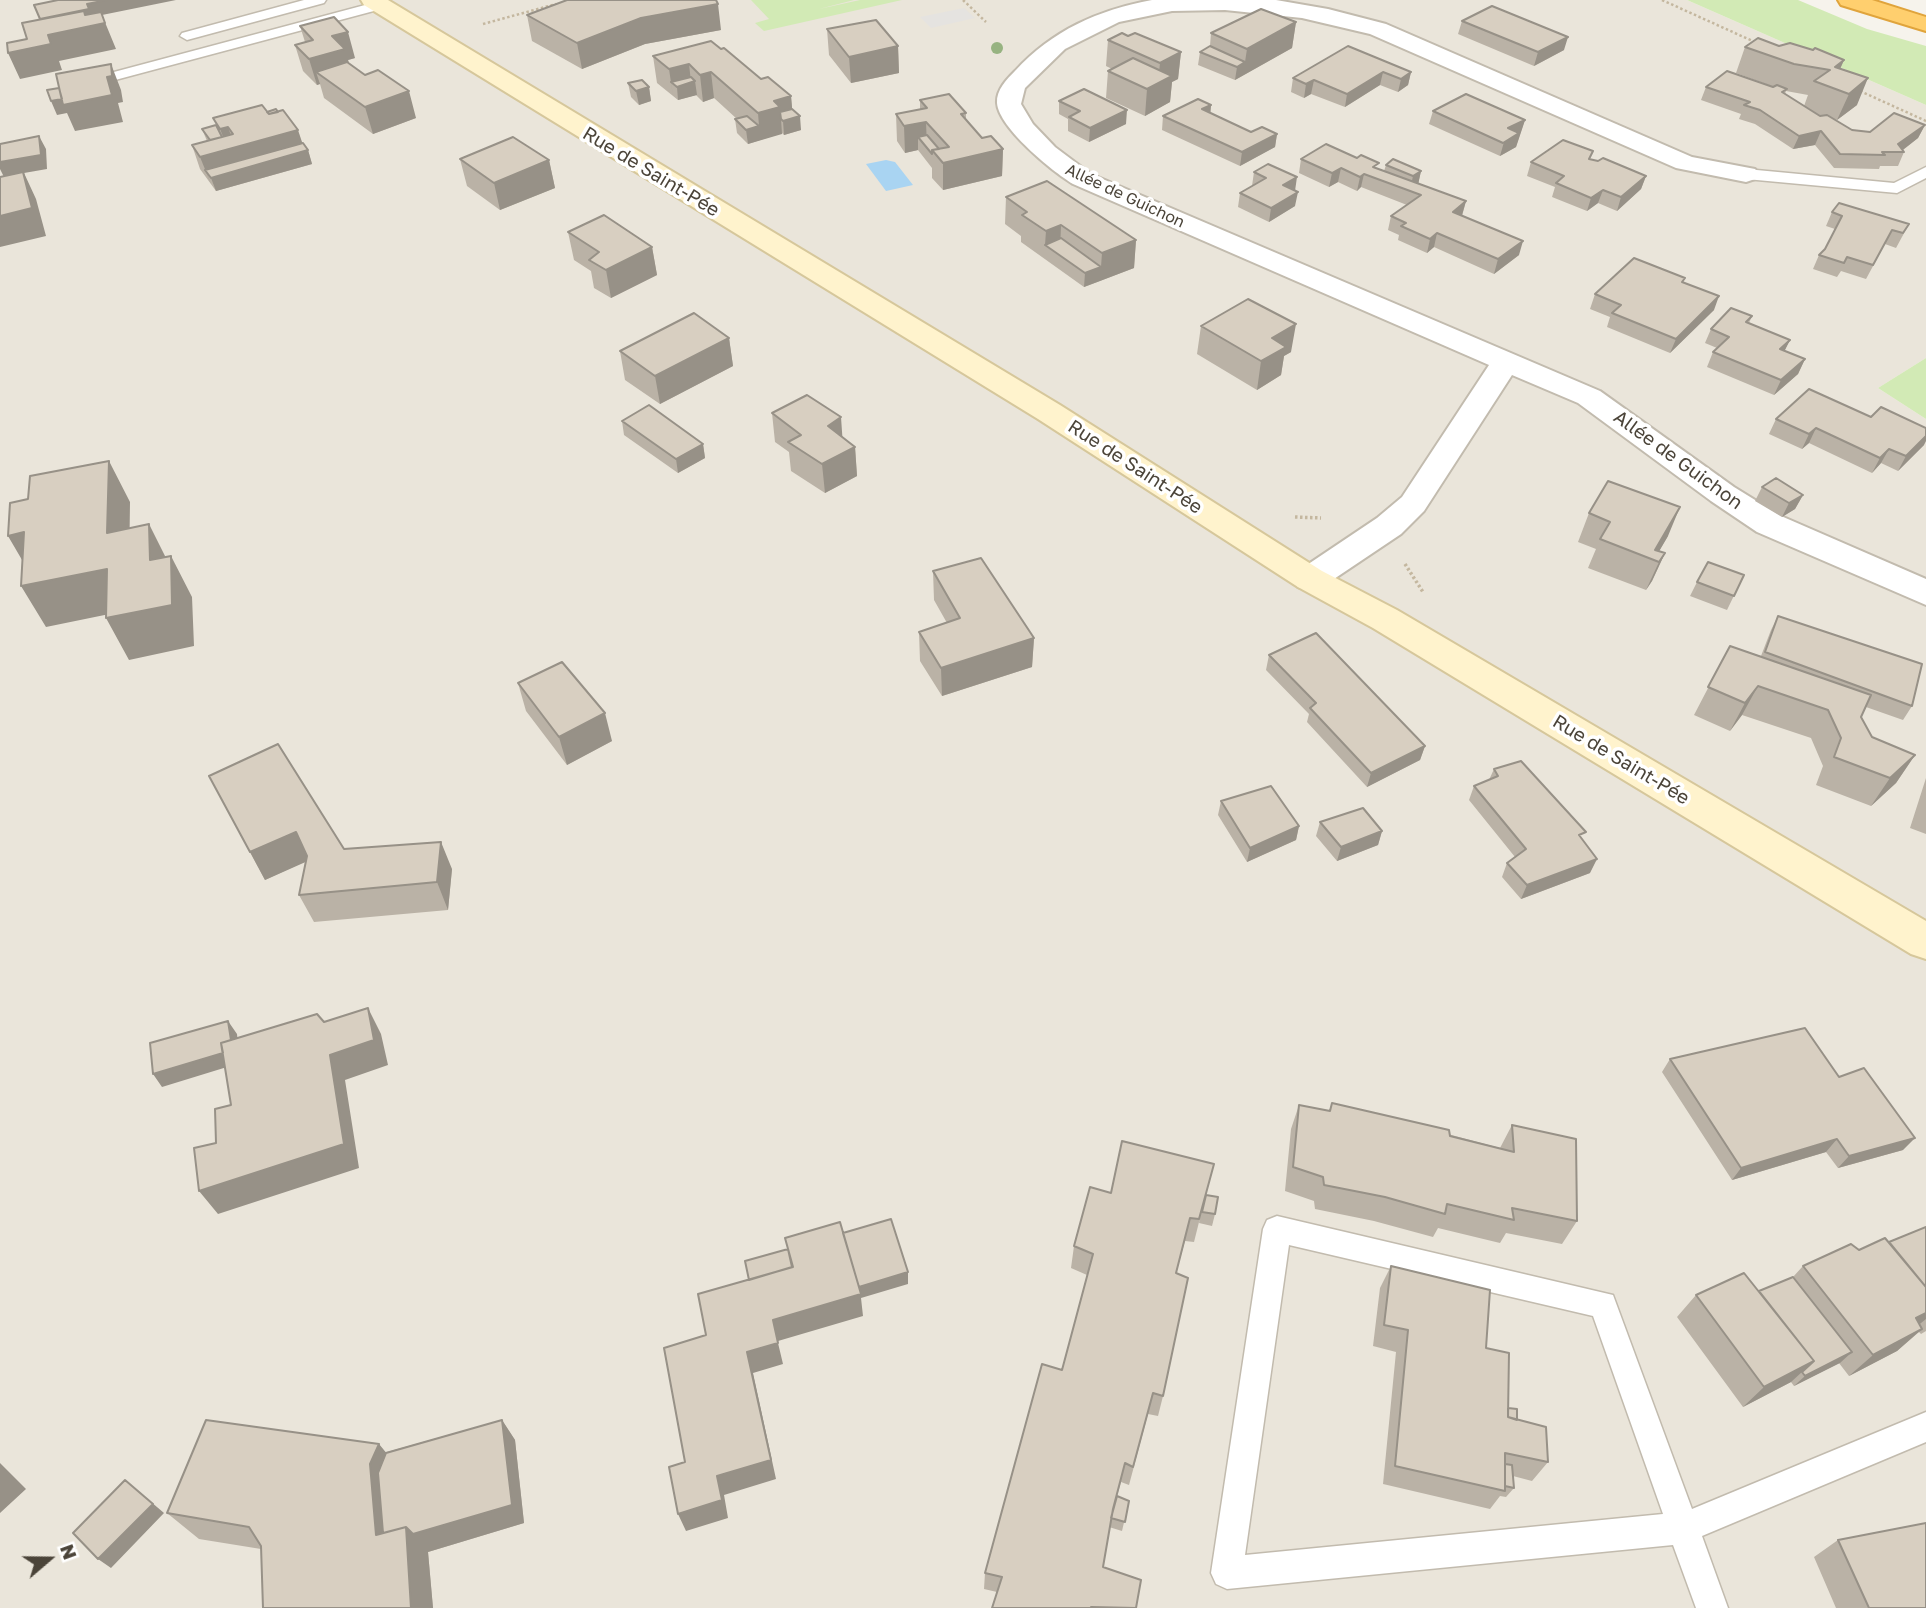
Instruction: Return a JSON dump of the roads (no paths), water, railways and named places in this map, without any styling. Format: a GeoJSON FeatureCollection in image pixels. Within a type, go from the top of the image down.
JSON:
{"type":"FeatureCollection","features":[{"type":"Feature","properties":{"kind":"highway"},"geometry":{"type":"LineString","coordinates":[[1849,0],[1926,24]]}},
{"type":"Feature","properties":{"kind":"main road","name":"Rue de Saint-Pée"},"geometry":{"type":"LineString","coordinates":[[376,3],[1049,412],[1310,579],[1396,626],[1914,935]]}},
{"type":"Feature","properties":{"kind":"street","name":"Allée de Guichon"},"geometry":{"type":"LineString","coordinates":[[1746,174],[1685,163],[1378,29],[1330,14],[1265,4],[1170,4],[1125,13],[1084,26],[1056,43],[1011,90],[1009,106],[1028,136],[1052,160],[1082,180],[1589,397],[1626,421],[1719,494],[1772,525],[1926,593]]}},
{"type":"Feature","properties":{"kind":"street"},"geometry":{"type":"LineString","coordinates":[[1310,579],[1389,526],[1413,504],[1506,362]]}},
{"type":"Feature","properties":{"kind":"lane"},"geometry":{"type":"LineString","coordinates":[[187,36],[319,0]]}},
{"type":"Feature","properties":{"kind":"lane"},"geometry":{"type":"LineString","coordinates":[[89,83],[376,3]]}},
{"type":"Feature","properties":{"kind":"lane"},"geometry":{"type":"LineString","coordinates":[[1746,174],[1897,188],[1926,173]]}},
{"type":"Feature","properties":{"kind":"lane"},"geometry":{"type":"LineString","coordinates":[[1712,1608],[1684,1528],[1603,1305],[1277,1229],[1227,1573],[1684,1528],[1926,1427]]}},
{"type":"Feature","properties":{"kind":"water"},"geometry":{"type":"Polygon","coordinates":[[[886,160],[895,162],[913,185],[886,191],[866,164],[886,160]]]}}]}
